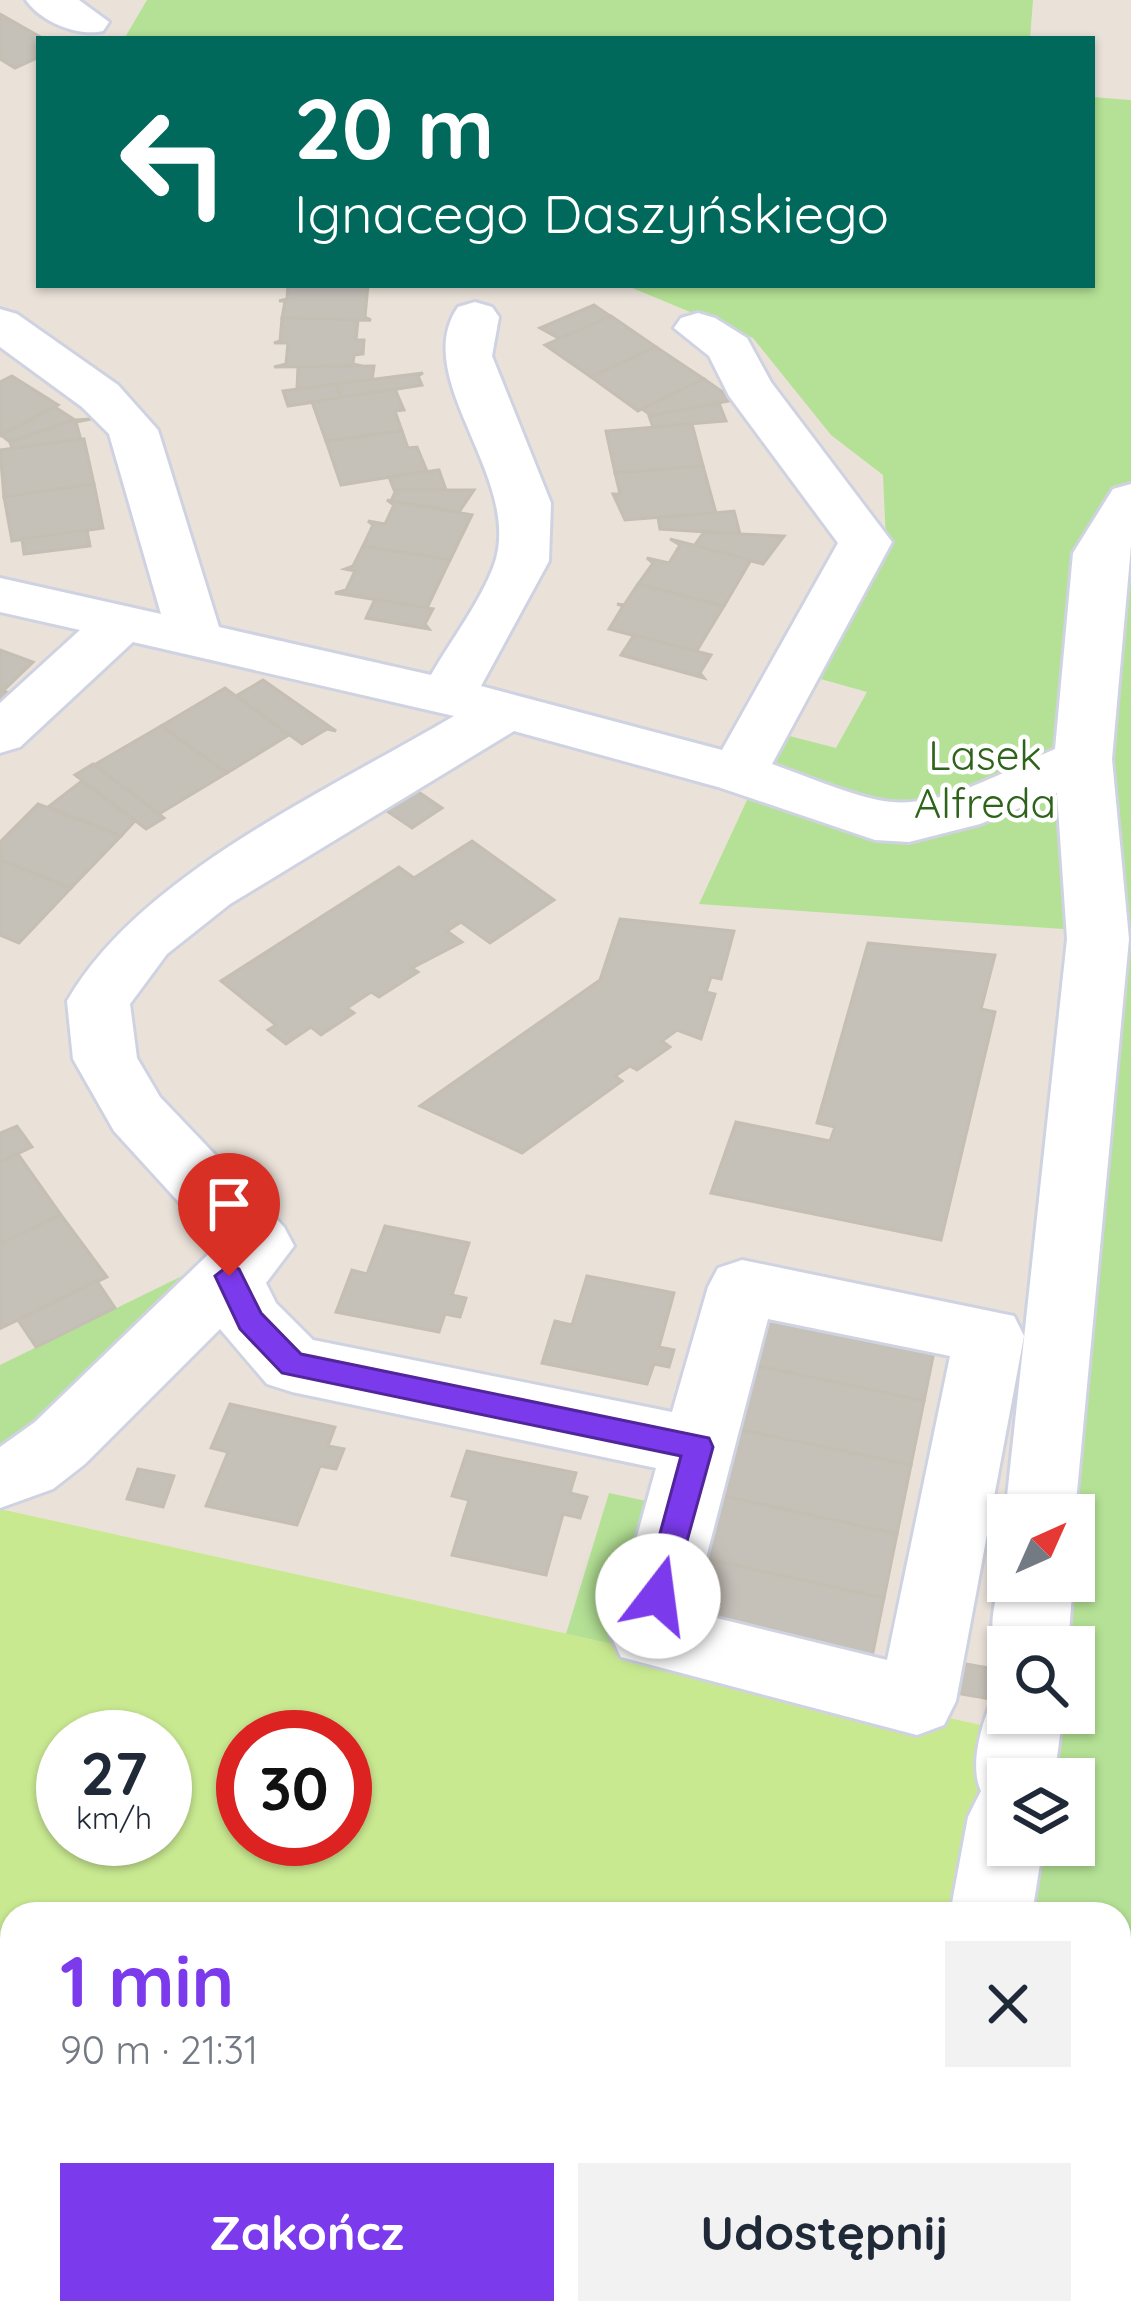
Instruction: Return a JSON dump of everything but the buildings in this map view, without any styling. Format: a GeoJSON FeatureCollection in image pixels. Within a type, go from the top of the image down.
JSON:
{"type":"FeatureCollection","features":[{"type":"Feature","properties":{"kind":"street"},"geometry":{"type":"LineString","coordinates":[[47,0],[88,22]]}},
{"type":"Feature","properties":{"kind":"street"},"geometry":{"type":"LineString","coordinates":[[447,696],[522,561],[525,503],[467,356],[476,316]]}},
{"type":"Feature","properties":{"kind":"street"},"geometry":{"type":"LineString","coordinates":[[0,323],[100,396],[133,430],[195,638]]}},
{"type":"Feature","properties":{"kind":"street"},"geometry":{"type":"LineString","coordinates":[[698,328],[730,348],[747,385],[865,542],[738,773]]}},
{"type":"Feature","properties":{"kind":"street"},"geometry":{"type":"LineString","coordinates":[[1023,1343],[742,1287],[648,1634],[917,1701],[1023,1343],[1098,939],[1083,759],[1100,553],[1131,500]]}},
{"type":"Feature","properties":{"kind":"street"},"geometry":{"type":"LineString","coordinates":[[0,595],[506,710],[738,773],[875,820],[909,822],[980,804],[1083,759]]}},
{"type":"Feature","properties":{"kind":"street"},"geometry":{"type":"LineString","coordinates":[[0,734],[122,622]]}},
{"type":"Feature","properties":{"kind":"street"},"geometry":{"type":"LineString","coordinates":[[0,1478],[27,1468],[60,1444],[260,1246],[136,1114],[105,1059],[98,1001],[146,939],[209,889],[506,710]]}},
{"type":"Feature","properties":{"kind":"street"},"geometry":{"type":"LineString","coordinates":[[229,1276],[250,1321],[292,1364],[698,1447]]}},
{"type":"Feature","properties":{"kind":"street"},"geometry":{"type":"LineString","coordinates":[[1023,1343],[1040,1494]]}},
{"type":"Feature","properties":{"kind":"street"},"geometry":{"type":"LineString","coordinates":[[994,1902],[1000,1866]]}},
{"type":"Feature","properties":{"kind":"green space"},"geometry":{"type":"Polygon","coordinates":[[[147,0],[1033,0],[1030,36],[126,36],[147,0]]]}},
{"type":"Feature","properties":{"kind":"green space","name":"Lasek Alfreda"},"geometry":{"type":"Polygon","coordinates":[[[1095,97],[1131,100],[1131,1902],[1009,1902],[1014,1866],[1095,1866],[1095,1758],[1031,1758],[1034,1734],[1095,1734],[1095,1626],[1045,1626],[1048,1602],[1095,1602],[1095,1494],[1075,1494],[1078,930],[699,904],[778,733],[836,748],[867,692],[810,676],[886,541],[883,475],[831,435],[753,338],[632,288],[1095,288],[1095,97]]]}},
{"type":"Feature","properties":{"kind":"green space"},"geometry":{"type":"Polygon","coordinates":[[[221,1257],[0,1465],[0,1365],[221,1257]]]}},
{"type":"Feature","properties":{"kind":"green space"},"geometry":{"type":"Polygon","coordinates":[[[609,1493],[660,1504],[620,1646],[566,1634],[609,1493]]]}},
{"type":"Feature","properties":{"kind":"green space"},"geometry":{"type":"Polygon","coordinates":[[[0,1509],[987,1726],[987,1734],[998,1734],[993,1758],[987,1758],[987,1791],[965,1902],[0,1902],[0,1509]]]}},
{"type":"Feature","properties":{"kind":"route"},"geometry":{"type":"LineString","coordinates":[[229,1276],[250,1321],[292,1364],[698,1447],[658,1596]]}}]}
